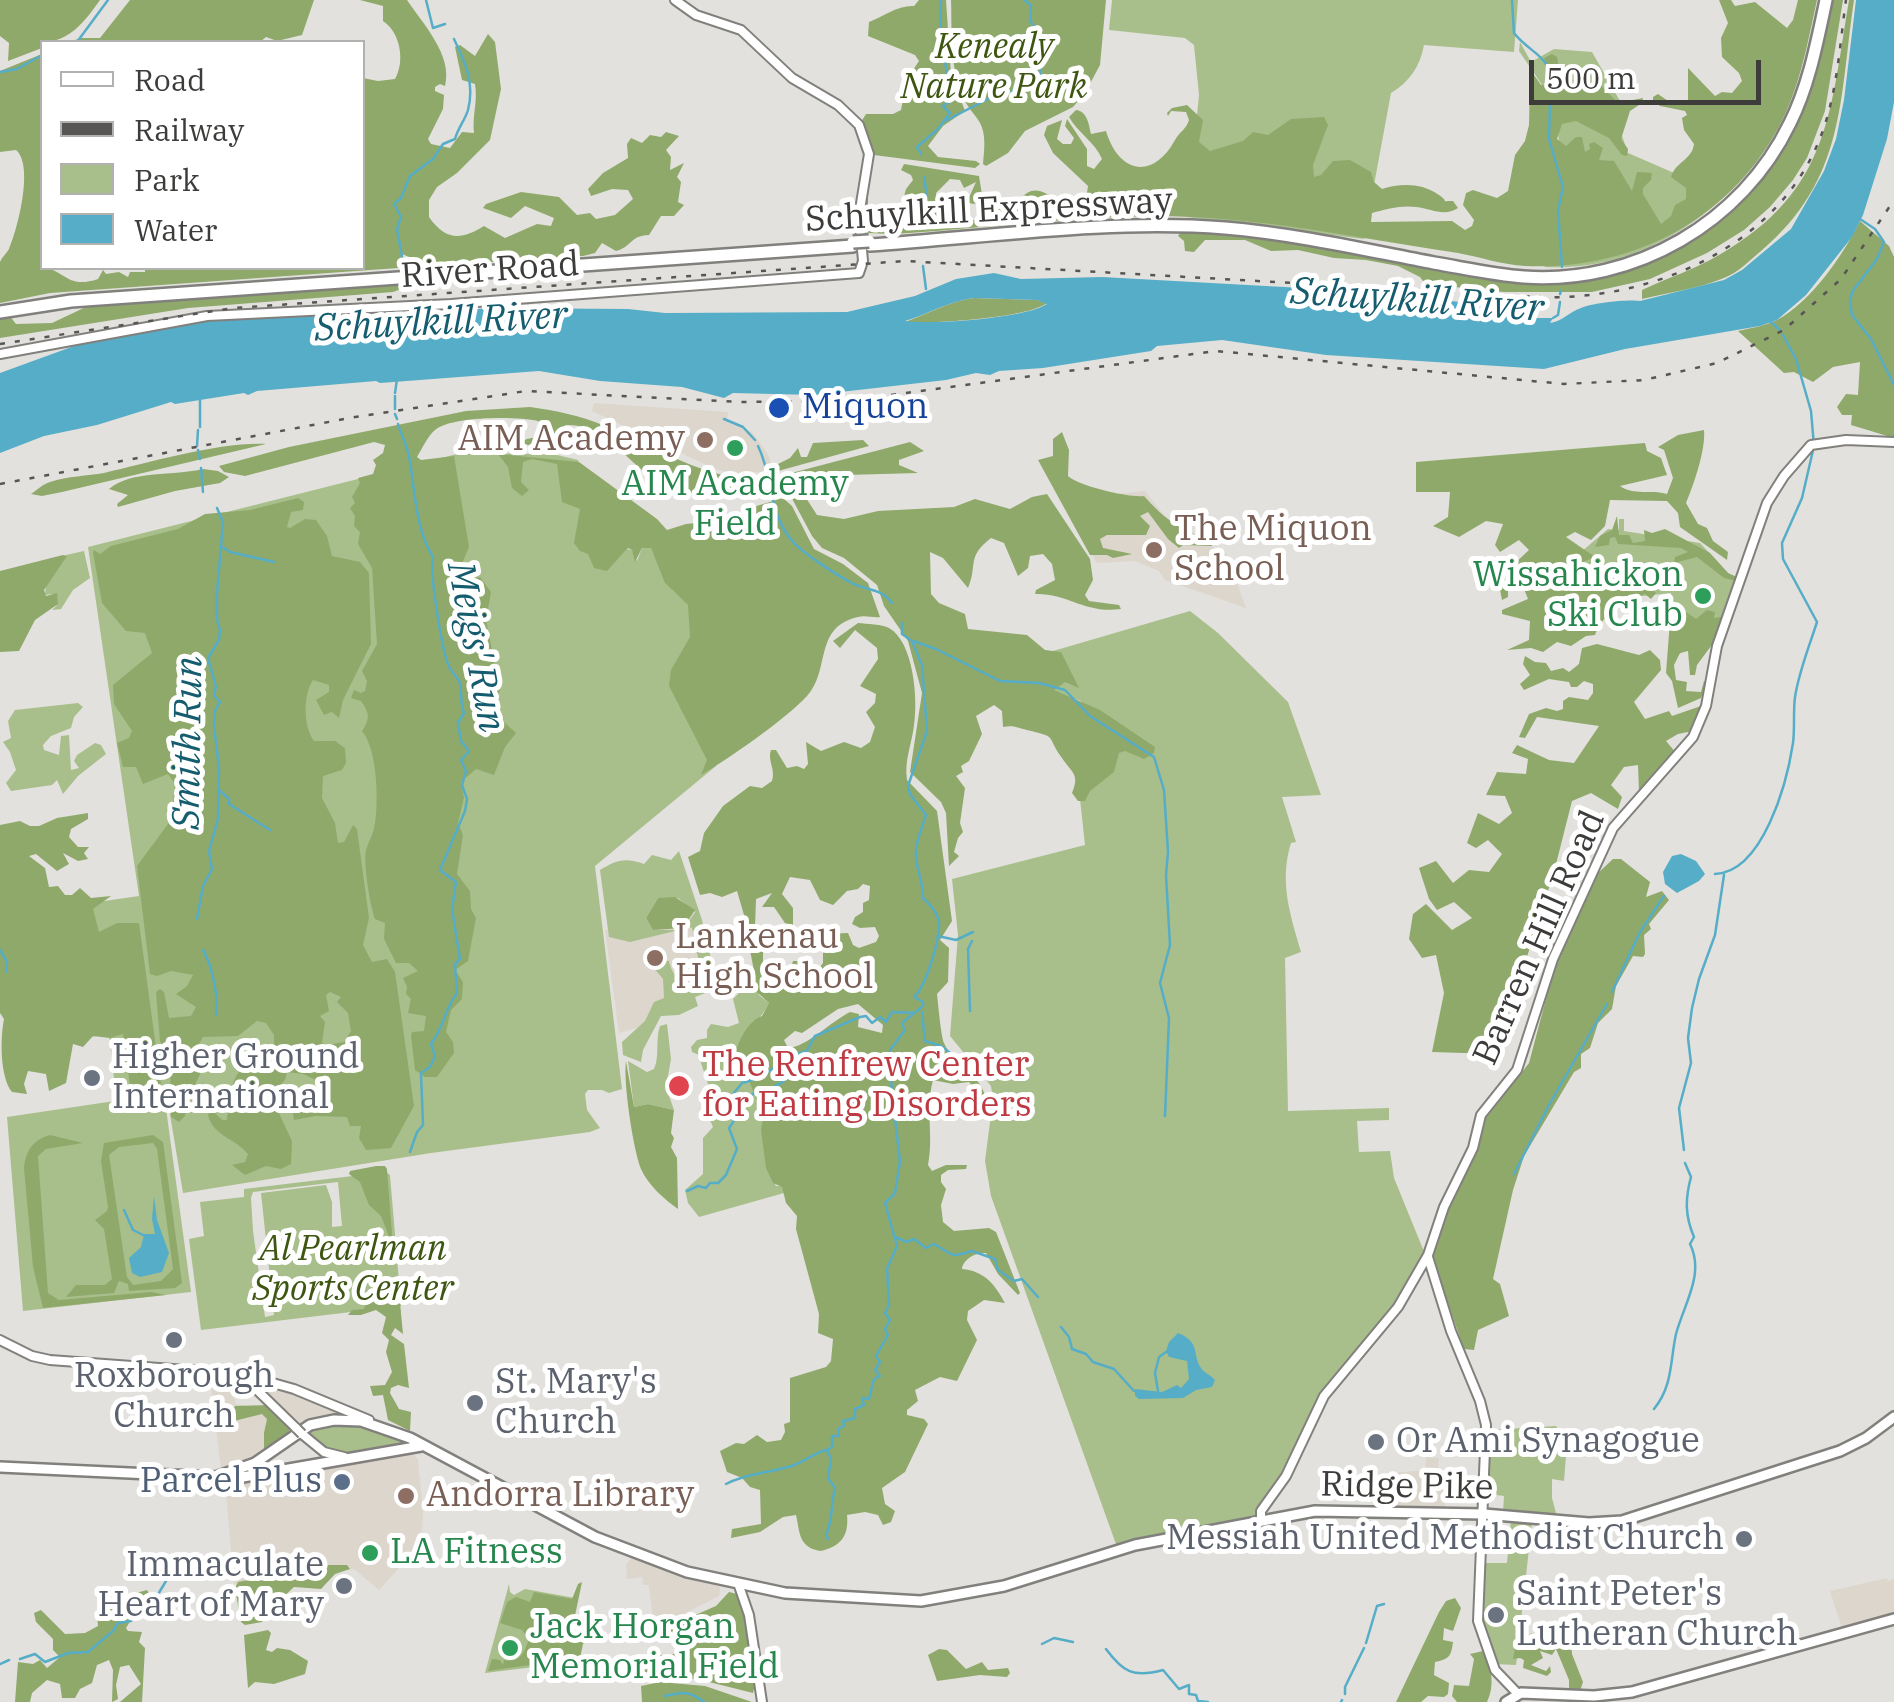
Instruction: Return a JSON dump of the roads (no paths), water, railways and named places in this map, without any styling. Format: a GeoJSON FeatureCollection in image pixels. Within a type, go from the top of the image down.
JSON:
{"type":"FeatureCollection","features":[{"type":"Feature","properties":{"kind":"highway","name":"Schuylkill Expressway"},"geometry":{"type":"LineString","coordinates":[[3,309],[77,296],[1128,223],[1268,228],[1518,272],[1574,271],[1629,260],[1674,240],[1732,197],[1776,141],[1796,98],[1823,0]]}},
{"type":"Feature","properties":{"kind":"main road","name":"Ridge Pike"},"geometry":{"type":"LineString","coordinates":[[345,1415],[421,1446],[601,1540],[668,1566],[739,1586],[908,1600],[934,1600],[992,1589],[1135,1545],[1320,1510],[1484,1514],[1588,1523],[1629,1520],[1840,1452],[1894,1417]]}},
{"type":"Feature","properties":{"kind":"main road"},"geometry":{"type":"LineString","coordinates":[[218,1476],[250,1466],[304,1428],[345,1415]]}},
{"type":"Feature","properties":{"kind":"main road"},"geometry":{"type":"LineString","coordinates":[[278,1446],[277,1461],[291,1471]]}},
{"type":"Feature","properties":{"kind":"main road"},"geometry":{"type":"LineString","coordinates":[[0,1467],[249,1478],[421,1446]]}},
{"type":"Feature","properties":{"kind":"main road"},"geometry":{"type":"LineString","coordinates":[[1506,1702],[1518,1694],[1594,1696],[1632,1692],[1894,1618]]}},
{"type":"Feature","properties":{"kind":"street","name":"River Road"},"geometry":{"type":"LineString","coordinates":[[0,354],[201,316],[451,304],[857,274],[862,266],[859,216],[869,154],[860,126],[838,105],[792,78],[741,30],[696,15],[675,0]]}},
{"type":"Feature","properties":{"kind":"street","name":"Barren Hill Road"},"geometry":{"type":"LineString","coordinates":[[1261,1521],[1262,1511],[1286,1476],[1324,1396],[1398,1306],[1428,1255],[1444,1207],[1473,1148],[1479,1118],[1518,1070],[1553,959],[1613,828],[1684,751],[1698,728],[1706,706],[1716,646],[1767,504],[1807,447],[1846,440],[1894,442]]}},
{"type":"Feature","properties":{"kind":"street"},"geometry":{"type":"LineString","coordinates":[[1428,1255],[1451,1331],[1484,1415],[1488,1460],[1478,1621],[1495,1670],[1518,1694]]}},
{"type":"Feature","properties":{"kind":"street"},"geometry":{"type":"LineString","coordinates":[[0,1340],[44,1359],[241,1374],[272,1382],[345,1415]]}},
{"type":"Feature","properties":{"kind":"street"},"geometry":{"type":"LineString","coordinates":[[204,1370],[250,1386],[329,1455],[357,1458]]}},
{"type":"Feature","properties":{"kind":"street"},"geometry":{"type":"LineString","coordinates":[[739,1586],[748,1612],[762,1702]]}},
{"type":"Feature","properties":{"kind":"water","name":"Schuylkill River"},"geometry":{"type":"Polygon","coordinates":[[[1856,0],[1894,0],[1894,102],[1887,139],[1852,237],[1806,295],[1777,320],[1760,326],[1625,349],[1544,369],[1326,355],[1222,340],[1157,346],[1151,351],[1043,368],[814,395],[733,393],[724,398],[682,387],[600,381],[539,371],[257,391],[171,402],[97,425],[44,436],[0,453],[0,373],[96,338],[193,321],[307,313],[412,318],[491,308],[665,313],[847,312],[915,296],[956,279],[994,273],[1021,279],[1102,277],[1375,292],[1468,303],[1525,318],[1553,318],[1550,323],[1586,306],[1640,301],[1724,280],[1742,270],[1791,229],[1824,171],[1844,100],[1856,0]],[[974,298],[905,321],[978,319],[1020,313],[1047,304],[1037,300],[974,298]]]}},
{"type":"Feature","properties":{"kind":"water"},"geometry":{"type":"Polygon","coordinates":[[[1681,854],[1696,861],[1705,874],[1677,893],[1665,884],[1663,872],[1672,856],[1681,854]]]}},
{"type":"Feature","properties":{"kind":"water"},"geometry":{"type":"Polygon","coordinates":[[[154,1196],[157,1220],[169,1253],[162,1272],[140,1277],[132,1273],[129,1258],[141,1247],[144,1234],[155,1234],[154,1196]]]}},
{"type":"Feature","properties":{"kind":"water"},"geometry":{"type":"Polygon","coordinates":[[[1178,1333],[1190,1340],[1201,1368],[1215,1380],[1212,1387],[1183,1398],[1139,1399],[1135,1389],[1162,1392],[1177,1385],[1181,1388],[1189,1379],[1187,1361],[1169,1357],[1166,1351],[1178,1333]]]}},
{"type":"Feature","properties":{"kind":"waterway"},"geometry":{"type":"LineString","coordinates":[[78,40],[108,0]]}},
{"type":"Feature","properties":{"kind":"waterway"},"geometry":{"type":"LineString","coordinates":[[426,0],[433,28],[445,24]]}},
{"type":"Feature","properties":{"kind":"waterway"},"geometry":{"type":"LineString","coordinates":[[921,154],[917,147],[937,130],[950,113],[943,106],[956,97],[943,49],[941,0]]}},
{"type":"Feature","properties":{"kind":"waterway"},"geometry":{"type":"LineString","coordinates":[[943,122],[990,98],[1013,92],[1018,77],[1040,80],[1040,64],[1033,44],[1036,28],[1030,21],[1031,5],[1024,0]]}},
{"type":"Feature","properties":{"kind":"waterway"},"geometry":{"type":"LineString","coordinates":[[1512,0],[1514,33],[1545,62],[1550,87]]}},
{"type":"Feature","properties":{"kind":"waterway"},"geometry":{"type":"LineString","coordinates":[[403,262],[397,229],[401,217],[394,204],[401,198],[410,176],[433,159],[443,144],[455,139],[468,110],[470,82],[454,39]]}},
{"type":"Feature","properties":{"kind":"waterway"},"geometry":{"type":"LineString","coordinates":[[0,72],[17,69],[40,56]]}},
{"type":"Feature","properties":{"kind":"waterway"},"geometry":{"type":"LineString","coordinates":[[1550,104],[1549,139],[1563,187],[1558,210],[1562,267]]}},
{"type":"Feature","properties":{"kind":"waterway"},"geometry":{"type":"LineString","coordinates":[[924,177],[924,227]]}},
{"type":"Feature","properties":{"kind":"waterway"},"geometry":{"type":"LineString","coordinates":[[1860,219],[1875,229],[1884,242],[1877,259],[1852,292],[1852,315],[1871,339],[1894,385]]}},
{"type":"Feature","properties":{"kind":"waterway"},"geometry":{"type":"LineString","coordinates":[[923,266],[926,289]]}},
{"type":"Feature","properties":{"kind":"waterway","name":"Schuylkill River"},"geometry":{"type":"LineString","coordinates":[[1553,318],[1558,315],[1560,302]]}},
{"type":"Feature","properties":{"kind":"waterway"},"geometry":{"type":"LineString","coordinates":[[1770,321],[1780,330]]}},
{"type":"Feature","properties":{"kind":"waterway"},"geometry":{"type":"LineString","coordinates":[[1715,874],[1732,869],[1747,858],[1770,823],[1790,760],[1797,687],[1817,622],[1783,559],[1782,543],[1802,498],[1814,446],[1811,411],[1796,359],[1783,335]]}},
{"type":"Feature","properties":{"kind":"waterway","name":"Meigs' Run"},"geometry":{"type":"LineString","coordinates":[[395,393],[397,379]]}},
{"type":"Feature","properties":{"kind":"waterway","name":"Meigs' Run"},"geometry":{"type":"LineString","coordinates":[[395,396],[395,409]]}},
{"type":"Feature","properties":{"kind":"waterway","name":"Smith Run"},"geometry":{"type":"LineString","coordinates":[[200,399],[200,427]]}},
{"type":"Feature","properties":{"kind":"waterway","name":"Meigs' Run"},"geometry":{"type":"LineString","coordinates":[[395,414],[397,419]]}},
{"type":"Feature","properties":{"kind":"waterway"},"geometry":{"type":"LineString","coordinates":[[724,419],[743,427],[755,440]]}},
{"type":"Feature","properties":{"kind":"waterway","name":"Meigs' Run"},"geometry":{"type":"LineString","coordinates":[[398,424],[409,456],[419,521],[433,557],[440,627],[448,664],[460,683],[464,713],[458,723],[461,741],[469,751],[461,760],[466,771],[462,785],[467,799],[465,811],[440,870],[456,882],[452,909],[460,959],[455,964],[457,993],[431,1044],[435,1056],[430,1067],[421,1073],[423,1125],[410,1152]]}},
{"type":"Feature","properties":{"kind":"waterway","name":"Smith Run"},"geometry":{"type":"LineString","coordinates":[[197,446],[198,430]]}},
{"type":"Feature","properties":{"kind":"waterway"},"geometry":{"type":"LineString","coordinates":[[758,446],[779,519],[793,542],[836,574],[882,594],[892,603]]}},
{"type":"Feature","properties":{"kind":"waterway","name":"Smith Run"},"geometry":{"type":"LineString","coordinates":[[198,450],[200,459]]}},
{"type":"Feature","properties":{"kind":"waterway","name":"Smith Run"},"geometry":{"type":"LineString","coordinates":[[201,468],[203,492]]}},
{"type":"Feature","properties":{"kind":"waterway","name":"Smith Run"},"geometry":{"type":"LineString","coordinates":[[197,919],[203,886],[212,869],[209,851],[218,819],[219,767],[214,726],[220,702],[214,695],[216,687],[208,658],[219,640],[220,630],[217,593],[223,522],[217,508]]}},
{"type":"Feature","properties":{"kind":"waterway"},"geometry":{"type":"LineString","coordinates":[[221,546],[230,552],[274,562]]}},
{"type":"Feature","properties":{"kind":"waterway"},"geometry":{"type":"LineString","coordinates":[[828,1539],[835,1488],[828,1478],[831,1459],[827,1450],[832,1447],[832,1436],[839,1436],[843,1421],[855,1418],[855,1409],[864,1405],[862,1398],[869,1399],[874,1379],[880,1376],[875,1370],[880,1362],[876,1356],[888,1335],[885,1329],[890,1320],[885,1313],[889,1305],[887,1269],[897,1246],[885,1203],[895,1193],[900,1162],[889,1064],[897,1058],[890,1050],[905,1030],[902,1023],[923,1006],[914,997],[928,971],[939,925],[935,912],[923,898],[917,862],[917,846],[926,815],[908,786],[927,731],[922,665],[912,641],[902,634],[902,623]]}},
{"type":"Feature","properties":{"kind":"waterway"},"geometry":{"type":"LineString","coordinates":[[913,641],[1000,681],[1039,683],[1065,690],[1090,716],[1154,757],[1164,790],[1168,852],[1170,945],[1160,983],[1169,1018],[1165,1116]]}},
{"type":"Feature","properties":{"kind":"waterway"},"geometry":{"type":"LineString","coordinates":[[219,790],[229,804],[270,830]]}},
{"type":"Feature","properties":{"kind":"waterway"},"geometry":{"type":"LineString","coordinates":[[1684,1150],[1679,1108],[1691,1063],[1688,1038],[1692,1008],[1715,935],[1724,875]]}},
{"type":"Feature","properties":{"kind":"waterway"},"geometry":{"type":"LineString","coordinates":[[1612,992],[1640,932],[1664,896]]}},
{"type":"Feature","properties":{"kind":"waterway"},"geometry":{"type":"LineString","coordinates":[[938,936],[956,940],[973,932]]}},
{"type":"Feature","properties":{"kind":"waterway"},"geometry":{"type":"LineString","coordinates":[[970,1011],[968,949],[972,941]]}},
{"type":"Feature","properties":{"kind":"waterway"},"geometry":{"type":"LineString","coordinates":[[0,950],[7,962],[6,972]]}},
{"type":"Feature","properties":{"kind":"waterway","name":"Smith Run"},"geometry":{"type":"LineString","coordinates":[[203,950],[214,982],[216,1015]]}},
{"type":"Feature","properties":{"kind":"waterway"},"geometry":{"type":"LineString","coordinates":[[1514,1174],[1607,1004]]}},
{"type":"Feature","properties":{"kind":"waterway"},"geometry":{"type":"LineString","coordinates":[[687,1191],[698,1186],[706,1188],[726,1175],[737,1149],[729,1128],[744,1104],[754,1093],[786,1079],[815,1036],[860,1017],[866,1016],[872,1023],[880,1017],[886,1022],[892,1012],[915,1013]]}},
{"type":"Feature","properties":{"kind":"waterway"},"geometry":{"type":"LineString","coordinates":[[922,1012],[925,1041],[941,1046],[963,1063],[970,1057],[985,1067],[995,1063]]}},
{"type":"Feature","properties":{"kind":"waterway"},"geometry":{"type":"LineString","coordinates":[[720,1103],[730,1098],[742,1083],[806,1051]]}},
{"type":"Feature","properties":{"kind":"waterway"},"geometry":{"type":"LineString","coordinates":[[1654,1409],[1668,1382],[1676,1334],[1694,1278],[1690,1244],[1694,1237],[1687,1207],[1691,1177],[1685,1163]]}},
{"type":"Feature","properties":{"kind":"waterway"},"geometry":{"type":"LineString","coordinates":[[124,1210],[133,1230],[143,1235]]}},
{"type":"Feature","properties":{"kind":"waterway"},"geometry":{"type":"LineString","coordinates":[[895,1237],[907,1242],[914,1239],[926,1248],[934,1244],[952,1255],[972,1251],[995,1259],[998,1270],[1014,1281],[1022,1279],[1038,1297]]}},
{"type":"Feature","properties":{"kind":"waterway"},"geometry":{"type":"LineString","coordinates":[[1061,1327],[1072,1349],[1114,1369],[1134,1391]]}},
{"type":"Feature","properties":{"kind":"waterway"},"geometry":{"type":"LineString","coordinates":[[1158,1391],[1155,1373],[1159,1357],[1166,1352]]}},
{"type":"Feature","properties":{"kind":"waterway"},"geometry":{"type":"LineString","coordinates":[[726,1484],[793,1466],[826,1450]]}},
{"type":"Feature","properties":{"kind":"waterway"},"geometry":{"type":"LineString","coordinates":[[20,1659],[35,1654],[45,1662],[68,1653],[88,1652],[118,1623],[148,1611],[178,1561]]}},
{"type":"Feature","properties":{"kind":"waterway"},"geometry":{"type":"LineString","coordinates":[[1366,1643],[1377,1606],[1384,1604]]}},
{"type":"Feature","properties":{"kind":"waterway"},"geometry":{"type":"LineString","coordinates":[[1042,1644],[1054,1638],[1073,1642]]}},
{"type":"Feature","properties":{"kind":"waterway"},"geometry":{"type":"LineString","coordinates":[[1345,1694],[1364,1648]]}},
{"type":"Feature","properties":{"kind":"waterway"},"geometry":{"type":"LineString","coordinates":[[1106,1649],[1130,1671],[1163,1670],[1179,1689],[1189,1685],[1189,1694],[1208,1702]]}},
{"type":"Feature","properties":{"kind":"waterway"},"geometry":{"type":"LineString","coordinates":[[0,1664],[9,1660]]}},
{"type":"Feature","properties":{"kind":"waterway"},"geometry":{"type":"LineString","coordinates":[[665,1696],[688,1694],[704,1702]]}},
{"type":"Feature","properties":{"kind":"railway"},"geometry":{"type":"LineString","coordinates":[[0,344],[234,308],[905,261],[1540,297],[1622,290],[1662,279],[1736,242],[1767,216],[1794,185],[1815,150],[1828,114],[1846,0]]}},
{"type":"Feature","properties":{"kind":"railway"},"geometry":{"type":"LineString","coordinates":[[0,484],[355,417],[526,391],[739,402],[847,401],[1216,351],[1564,384],[1644,380],[1717,363],[1784,330],[1841,279],[1894,200]]}},
{"type":"Feature","properties":{"kind":"place","name":"Miquon"},"geometry":{"type":"Point","coordinates":[779,408]}},
{"type":"Feature","properties":{"kind":"place","name":"AIM Academy"},"geometry":{"type":"Point","coordinates":[705,440]}},
{"type":"Feature","properties":{"kind":"place","name":"AIM Academy Field"},"geometry":{"type":"Point","coordinates":[735,448]}},
{"type":"Feature","properties":{"kind":"place","name":"The Miquon School"},"geometry":{"type":"Point","coordinates":[1154,550]}},
{"type":"Feature","properties":{"kind":"place","name":"Wissahickon Ski Club"},"geometry":{"type":"Point","coordinates":[1703,596]}},
{"type":"Feature","properties":{"kind":"place","name":"Lankenau High School"},"geometry":{"type":"Point","coordinates":[655,958]}},
{"type":"Feature","properties":{"kind":"place","name":"Higher Ground International"},"geometry":{"type":"Point","coordinates":[92,1078]}},
{"type":"Feature","properties":{"kind":"place","name":"The Renfrew Center for Eating Disorders"},"geometry":{"type":"Point","coordinates":[679,1086]}},
{"type":"Feature","properties":{"kind":"place","name":"Roxborough Church"},"geometry":{"type":"Point","coordinates":[174,1340]}},
{"type":"Feature","properties":{"kind":"place","name":"St. Mary's Church"},"geometry":{"type":"Point","coordinates":[475,1403]}},
{"type":"Feature","properties":{"kind":"place","name":"Or Ami Synagogue"},"geometry":{"type":"Point","coordinates":[1376,1442]}},
{"type":"Feature","properties":{"kind":"place","name":"Parcel Plus"},"geometry":{"type":"Point","coordinates":[342,1482]}},
{"type":"Feature","properties":{"kind":"place","name":"Andorra Library"},"geometry":{"type":"Point","coordinates":[406,1496]}},
{"type":"Feature","properties":{"kind":"place","name":"Messiah United Methodist Church"},"geometry":{"type":"Point","coordinates":[1744,1539]}},
{"type":"Feature","properties":{"kind":"place","name":"LA Fitness"},"geometry":{"type":"Point","coordinates":[370,1553]}},
{"type":"Feature","properties":{"kind":"place","name":"Immaculate Heart of Mary"},"geometry":{"type":"Point","coordinates":[344,1586]}},
{"type":"Feature","properties":{"kind":"place","name":"Saint Peter's Lutheran Church"},"geometry":{"type":"Point","coordinates":[1496,1615]}},
{"type":"Feature","properties":{"kind":"place","name":"Jack Horgan Memorial Field"},"geometry":{"type":"Point","coordinates":[510,1648]}},
{"type":"Feature","properties":{"kind":"park label","name":"Kenealy Nature Park"},"geometry":{"type":"Point","coordinates":[994,68]}},
{"type":"Feature","properties":{"kind":"park label","name":"Al Pearlman Sports Center"},"geometry":{"type":"Point","coordinates":[353,1270]}}]}
